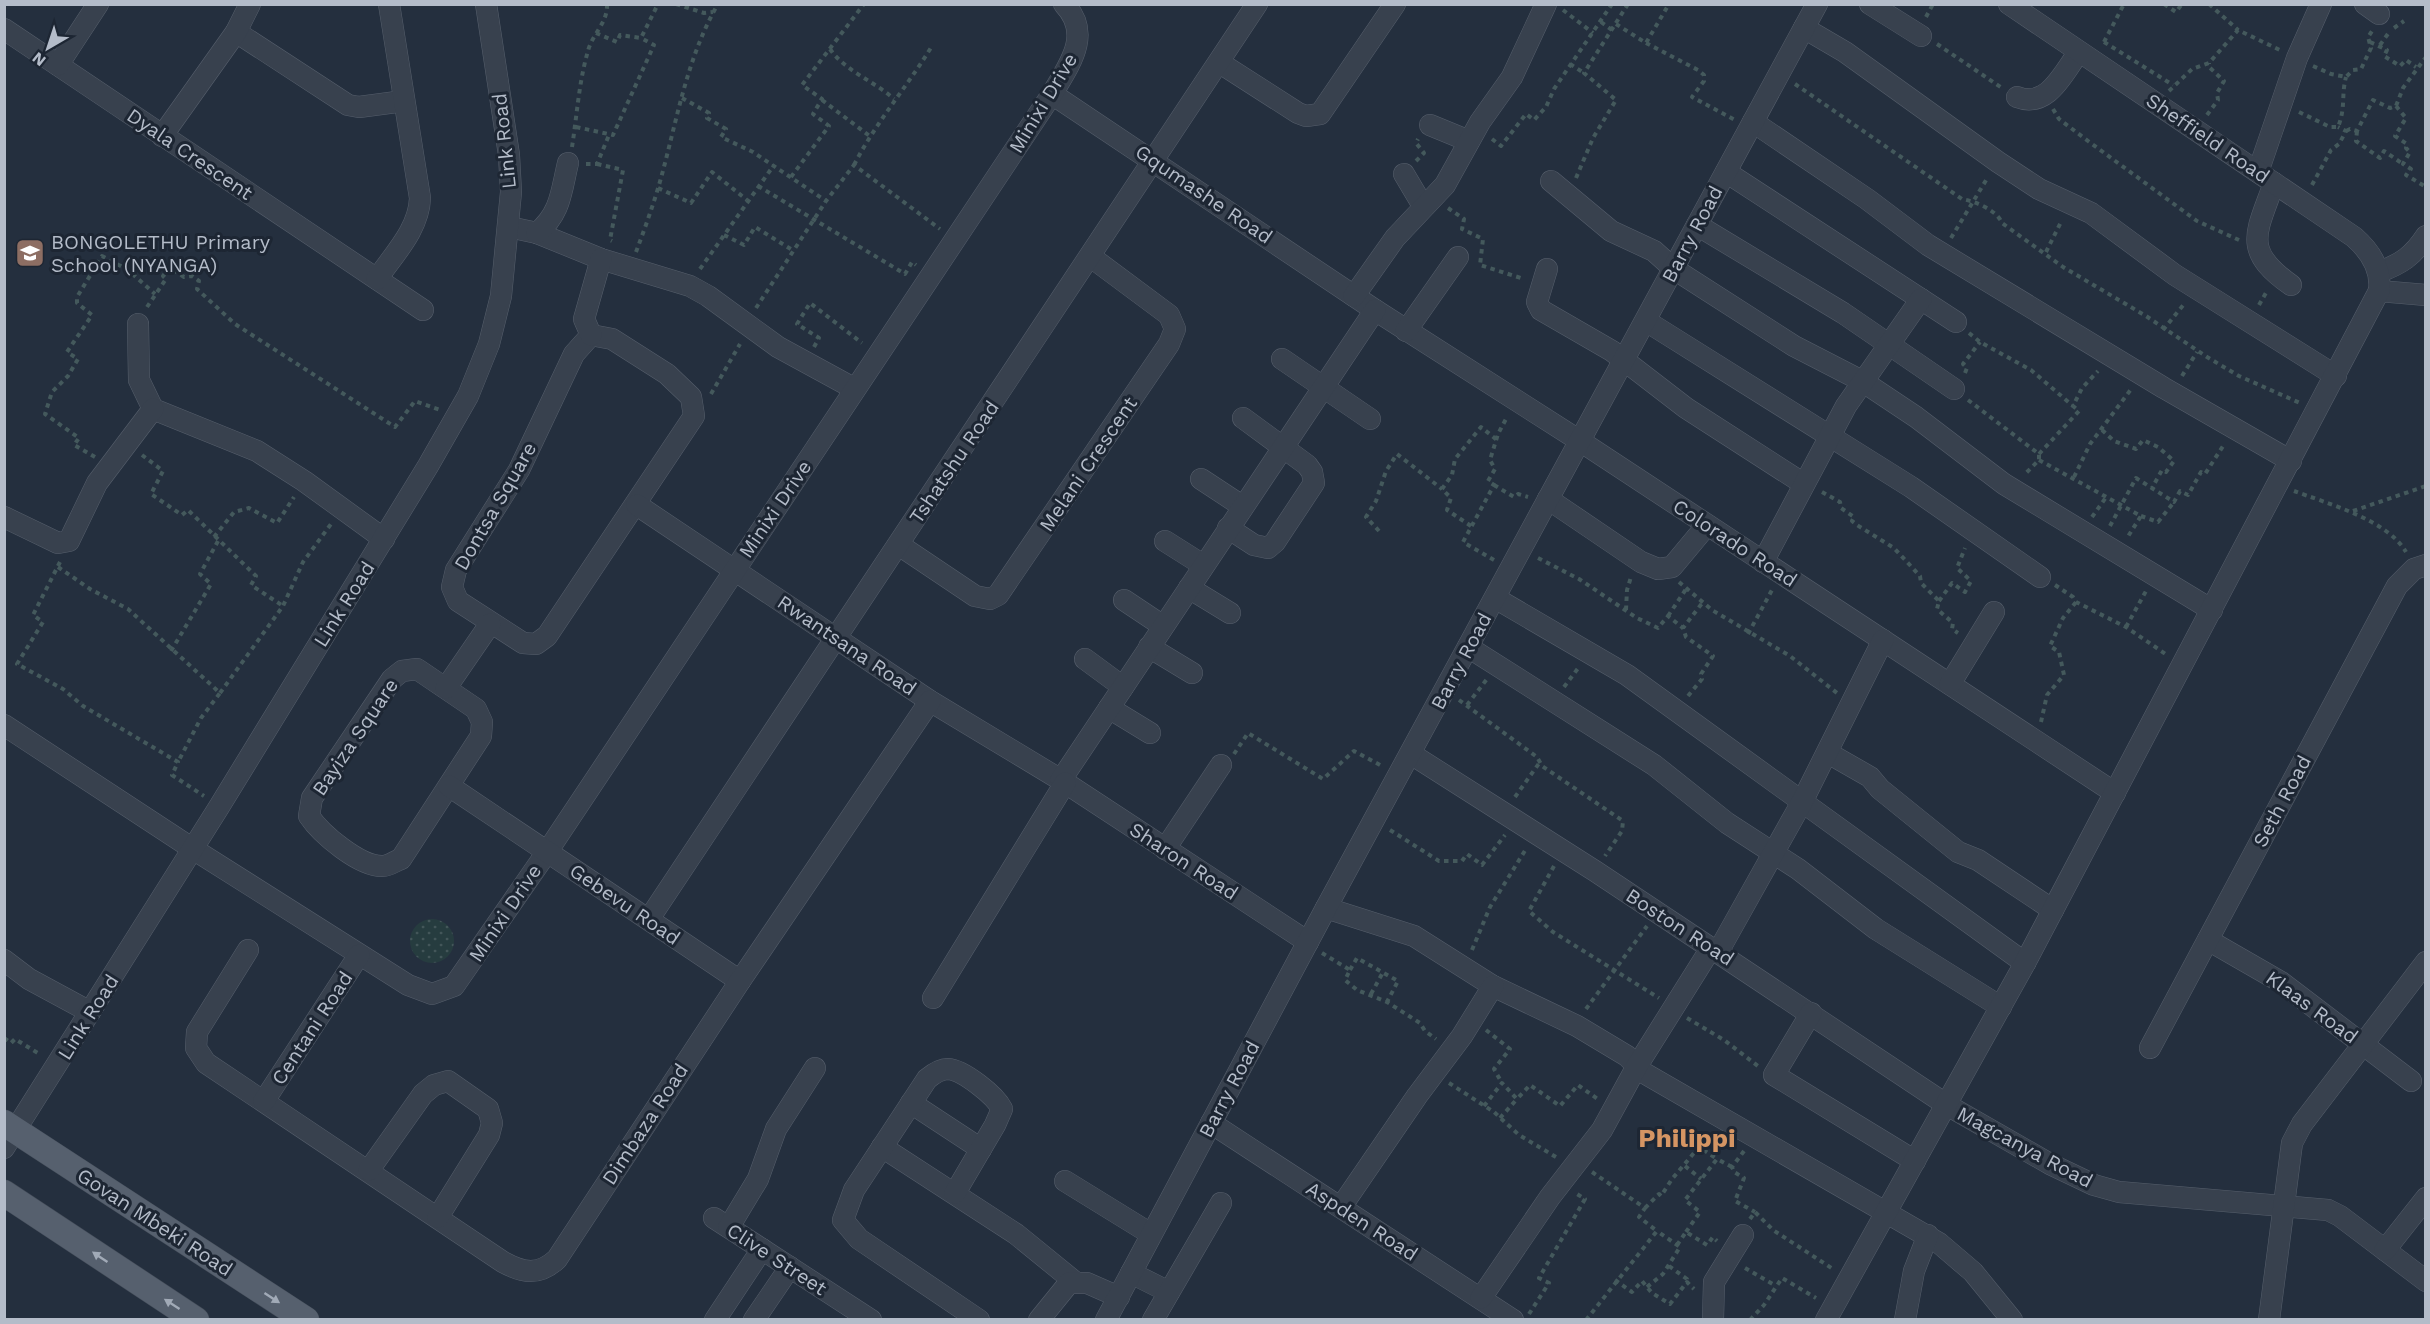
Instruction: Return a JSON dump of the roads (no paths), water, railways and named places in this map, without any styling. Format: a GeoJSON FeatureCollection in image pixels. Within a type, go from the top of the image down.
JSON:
{"type":"FeatureCollection","features":[{"type":"Feature","properties":{"kind":"main road","name":"Govan Mbeki Road"},"geometry":{"type":"LineString","coordinates":[[8,1134],[306,1320]]}},
{"type":"Feature","properties":{"kind":"main road"},"geometry":{"type":"LineString","coordinates":[[4,1193],[196,1320]]}},
{"type":"Feature","properties":{"kind":"street"},"geometry":{"type":"LineString","coordinates":[[58,65],[98,4]]}},
{"type":"Feature","properties":{"kind":"street"},"geometry":{"type":"LineString","coordinates":[[162,136],[236,32],[250,4]]}},
{"type":"Feature","properties":{"kind":"street"},"geometry":{"type":"LineString","coordinates":[[376,279],[411,230],[420,207],[389,4]]}},
{"type":"Feature","properties":{"kind":"street","name":"Link Road"},"geometry":{"type":"LineString","coordinates":[[8,1134],[57,1066],[384,539],[458,416],[489,344],[501,296],[509,227],[509,154],[486,4]]}},
{"type":"Feature","properties":{"kind":"street","name":"Minixi Drive"},"geometry":{"type":"LineString","coordinates":[[359,955],[408,985],[432,994],[454,986],[547,852],[1052,94],[1071,62],[1079,34],[1077,21],[1064,4]]}},
{"type":"Feature","properties":{"kind":"street"},"geometry":{"type":"LineString","coordinates":[[1220,63],[1298,113],[1306,116],[1320,114],[1395,4]]}},
{"type":"Feature","properties":{"kind":"street"},"geometry":{"type":"LineString","coordinates":[[1354,296],[1383,253],[1430,202],[1512,77],[1546,4]]}},
{"type":"Feature","properties":{"kind":"street","name":"Barry Road"},"geometry":{"type":"LineString","coordinates":[[1106,1320],[1326,908],[1817,4]]}},
{"type":"Feature","properties":{"kind":"street"},"geometry":{"type":"LineString","coordinates":[[1870,4],[1922,36]]}},
{"type":"Feature","properties":{"kind":"street","name":"Sheffield Road"},"geometry":{"type":"LineString","coordinates":[[2009,4],[2302,201],[2362,244],[2371,254],[2379,281]]}},
{"type":"Feature","properties":{"kind":"street"},"geometry":{"type":"LineString","coordinates":[[2283,279],[2267,267],[2258,249],[2266,177],[2282,105],[2297,58],[2321,4]]}},
{"type":"Feature","properties":{"kind":"street","name":"Tshatshu Road"},"geometry":{"type":"LineString","coordinates":[[649,919],[1220,63],[1252,6]]}},
{"type":"Feature","properties":{"kind":"street"},"geometry":{"type":"LineString","coordinates":[[1804,28],[1845,52],[2039,189],[2100,219],[2194,287],[2336,376]]}},
{"type":"Feature","properties":{"kind":"street","name":"Dyala Crescent"},"geometry":{"type":"LineString","coordinates":[[4,29],[423,310]]}},
{"type":"Feature","properties":{"kind":"street"},"geometry":{"type":"LineString","coordinates":[[236,32],[348,105],[359,107],[404,101]]}},
{"type":"Feature","properties":{"kind":"street"},"geometry":{"type":"LineString","coordinates":[[2017,97],[2031,101],[2045,96],[2085,56]]}},
{"type":"Feature","properties":{"kind":"street","name":"Gqumashe Road"},"geometry":{"type":"LineString","coordinates":[[1052,94],[1154,160],[1354,296]]}},
{"type":"Feature","properties":{"kind":"street"},"geometry":{"type":"LineString","coordinates":[[1430,125],[1473,135]]}},
{"type":"Feature","properties":{"kind":"street"},"geometry":{"type":"LineString","coordinates":[[1751,125],[1945,255],[2173,393],[2291,461]]}},
{"type":"Feature","properties":{"kind":"street"},"geometry":{"type":"LineString","coordinates":[[537,233],[551,221],[558,207],[568,163]]}},
{"type":"Feature","properties":{"kind":"street"},"geometry":{"type":"LineString","coordinates":[[1726,172],[1956,322]]}},
{"type":"Feature","properties":{"kind":"street"},"geometry":{"type":"LineString","coordinates":[[1404,174],[1430,202]]}},
{"type":"Feature","properties":{"kind":"street"},"geometry":{"type":"LineString","coordinates":[[1559,187],[1604,226],[1654,251],[1674,269],[1810,355],[1862,381],[1916,417],[2012,490],[2212,610]]}},
{"type":"Feature","properties":{"kind":"street"},"geometry":{"type":"LineString","coordinates":[[1697,225],[1843,313],[1954,389]]}},
{"type":"Feature","properties":{"kind":"street"},"geometry":{"type":"LineString","coordinates":[[509,227],[537,233],[601,259],[633,255],[690,286],[805,363],[855,389]]}},
{"type":"Feature","properties":{"kind":"street"},"geometry":{"type":"LineString","coordinates":[[1830,1313],[2025,963],[2336,376],[2379,281],[2410,257],[2426,236]]}},
{"type":"Feature","properties":{"kind":"street","name":"Melani Crescent"},"geometry":{"type":"LineString","coordinates":[[898,545],[975,596],[990,599],[998,595],[1169,344],[1175,329],[1169,315],[1091,256]]}},
{"type":"Feature","properties":{"kind":"street"},"geometry":{"type":"LineString","coordinates":[[1406,331],[1458,257]]}},
{"type":"Feature","properties":{"kind":"street"},"geometry":{"type":"LineString","coordinates":[[591,335],[584,319],[601,259]]}},
{"type":"Feature","properties":{"kind":"street"},"geometry":{"type":"LineString","coordinates":[[1544,278],[1538,302],[1541,310],[1625,360],[1678,402],[1804,484]]}},
{"type":"Feature","properties":{"kind":"street"},"geometry":{"type":"LineString","coordinates":[[2379,281],[2426,295]]}},
{"type":"Feature","properties":{"kind":"street","name":"Colorado Road"},"geometry":{"type":"LineString","coordinates":[[1354,296],[1580,441],[2115,793]]}},
{"type":"Feature","properties":{"kind":"street"},"geometry":{"type":"LineString","coordinates":[[1772,567],[1804,484],[1829,437],[1862,381],[1921,298]]}},
{"type":"Feature","properties":{"kind":"street"},"geometry":{"type":"LineString","coordinates":[[933,998],[1109,708],[1375,310]]}},
{"type":"Feature","properties":{"kind":"street"},"geometry":{"type":"LineString","coordinates":[[1646,321],[1911,487],[2040,576]]}},
{"type":"Feature","properties":{"kind":"street"},"geometry":{"type":"LineString","coordinates":[[138,324],[139,380],[153,409],[250,448],[304,481],[384,539]]}},
{"type":"Feature","properties":{"kind":"street","name":"Dontsa Square"},"geometry":{"type":"LineString","coordinates":[[591,335],[612,339],[667,374],[692,397],[694,416],[637,505],[547,636],[536,644],[523,643],[490,624],[458,601],[452,587],[456,570],[519,470],[574,354],[591,335]]}},
{"type":"Feature","properties":{"kind":"street"},"geometry":{"type":"LineString","coordinates":[[1282,359],[1370,419]]}},
{"type":"Feature","properties":{"kind":"street"},"geometry":{"type":"LineString","coordinates":[[4,516],[58,543],[69,541],[97,483],[125,442],[153,409]]}},
{"type":"Feature","properties":{"kind":"street"},"geometry":{"type":"LineString","coordinates":[[1228,528],[1254,545],[1268,548],[1275,542],[1313,488],[1312,472],[1243,418]]}},
{"type":"Feature","properties":{"kind":"street"},"geometry":{"type":"LineString","coordinates":[[1201,479],[1242,506]]}},
{"type":"Feature","properties":{"kind":"street"},"geometry":{"type":"LineString","coordinates":[[1546,503],[1641,562],[1665,570],[1677,562],[1707,525]]}},
{"type":"Feature","properties":{"kind":"street","name":"Rwantsana Road"},"geometry":{"type":"LineString","coordinates":[[637,505],[930,701],[1063,782]]}},
{"type":"Feature","properties":{"kind":"street"},"geometry":{"type":"LineString","coordinates":[[1165,541],[1203,565]]}},
{"type":"Feature","properties":{"kind":"street","name":"Seth Road"},"geometry":{"type":"LineString","coordinates":[[2150,1048],[2397,586],[2418,563]]}},
{"type":"Feature","properties":{"kind":"street"},"geometry":{"type":"LineString","coordinates":[[1189,588],[1230,613]]}},
{"type":"Feature","properties":{"kind":"street"},"geometry":{"type":"LineString","coordinates":[[1495,598],[1590,652],[1677,711],[2025,963]]}},
{"type":"Feature","properties":{"kind":"street"},"geometry":{"type":"LineString","coordinates":[[1124,600],[1163,626]]}},
{"type":"Feature","properties":{"kind":"street"},"geometry":{"type":"LineString","coordinates":[[1950,684],[1994,612]]}},
{"type":"Feature","properties":{"kind":"street"},"geometry":{"type":"LineString","coordinates":[[446,688],[490,624]]}},
{"type":"Feature","properties":{"kind":"street"},"geometry":{"type":"LineString","coordinates":[[1481,1298],[1615,1107],[1637,1066],[1714,950],[1802,802],[1883,640]]}},
{"type":"Feature","properties":{"kind":"street"},"geometry":{"type":"LineString","coordinates":[[1149,647],[1192,673]]}},
{"type":"Feature","properties":{"kind":"street"},"geometry":{"type":"LineString","coordinates":[[1468,647],[1654,765],[1727,823],[1773,853],[1901,946],[2001,1007]]}},
{"type":"Feature","properties":{"kind":"street"},"geometry":{"type":"LineString","coordinates":[[1085,659],[1123,687]]}},
{"type":"Feature","properties":{"kind":"street","name":"Bayiza Square"},"geometry":{"type":"LineString","coordinates":[[417,669],[476,709],[482,722],[481,736],[449,786],[401,859],[385,866],[368,864],[319,831],[309,816],[312,798],[392,679],[402,671],[417,669]]}},
{"type":"Feature","properties":{"kind":"street","name":"Dimbaza Road"},"geometry":{"type":"LineString","coordinates":[[248,950],[196,1032],[196,1048],[206,1062],[514,1268],[527,1272],[548,1268],[930,701]]}},
{"type":"Feature","properties":{"kind":"street"},"geometry":{"type":"LineString","coordinates":[[1109,708],[1150,733]]}},
{"type":"Feature","properties":{"kind":"street"},"geometry":{"type":"LineString","coordinates":[[4,725],[359,955]]}},
{"type":"Feature","properties":{"kind":"street"},"geometry":{"type":"LineString","coordinates":[[1828,753],[1870,777],[1880,789],[1958,852],[1978,860],[2053,910]]}},
{"type":"Feature","properties":{"kind":"street","name":"Boston Road"},"geometry":{"type":"LineString","coordinates":[[1411,754],[1535,832],[1947,1105]]}},
{"type":"Feature","properties":{"kind":"street"},"geometry":{"type":"LineString","coordinates":[[1165,849],[1221,765]]}},
{"type":"Feature","properties":{"kind":"street","name":"Sharon Road"},"geometry":{"type":"LineString","coordinates":[[1063,782],[1308,942]]}},
{"type":"Feature","properties":{"kind":"street","name":"Gebevu Road"},"geometry":{"type":"LineString","coordinates":[[449,786],[740,981]]}},
{"type":"Feature","properties":{"kind":"street"},"geometry":{"type":"LineString","coordinates":[[1326,908],[1414,936],[1493,986],[1577,1026],[1627,1056],[1644,1073],[1885,1214],[1928,1235],[1973,1272],[2012,1320]]}},
{"type":"Feature","properties":{"kind":"street","name":"Klaas Road"},"geometry":{"type":"LineString","coordinates":[[2208,940],[2281,982],[2411,1081]]}},
{"type":"Feature","properties":{"kind":"street","name":"Centani Road"},"geometry":{"type":"LineString","coordinates":[[264,1101],[359,955]]}},
{"type":"Feature","properties":{"kind":"street"},"geometry":{"type":"LineString","coordinates":[[4,960],[29,979],[90,1012]]}},
{"type":"Feature","properties":{"kind":"street"},"geometry":{"type":"LineString","coordinates":[[2269,1320],[2286,1169],[2296,1133],[2426,962]]}},
{"type":"Feature","properties":{"kind":"street"},"geometry":{"type":"LineString","coordinates":[[1341,1207],[1472,1020],[1493,986]]}},
{"type":"Feature","properties":{"kind":"street"},"geometry":{"type":"LineString","coordinates":[[1811,1013],[1774,1075],[1915,1161]]}},
{"type":"Feature","properties":{"kind":"street","name":"Clive Street"},"geometry":{"type":"LineString","coordinates":[[815,1068],[776,1129],[758,1179],[722,1223],[871,1320]]}},
{"type":"Feature","properties":{"kind":"street"},"geometry":{"type":"LineString","coordinates":[[955,1193],[1002,1109],[994,1098],[977,1084],[951,1069],[943,1069],[927,1079],[911,1103],[854,1190],[843,1220],[859,1239],[979,1320]]}},
{"type":"Feature","properties":{"kind":"street"},"geometry":{"type":"LineString","coordinates":[[369,1170],[423,1094],[434,1085],[448,1081],[488,1108],[492,1123],[489,1135],[438,1217]]}},
{"type":"Feature","properties":{"kind":"street"},"geometry":{"type":"LineString","coordinates":[[911,1103],[981,1149]]}},
{"type":"Feature","properties":{"kind":"street","name":"Magcanya Road"},"geometry":{"type":"LineString","coordinates":[[1947,1105],[2014,1145],[2094,1185],[2119,1192],[2328,1210],[2426,1281]]}},
{"type":"Feature","properties":{"kind":"street","name":"Aspden Road"},"geometry":{"type":"LineString","coordinates":[[1211,1123],[1513,1320]]}},
{"type":"Feature","properties":{"kind":"street"},"geometry":{"type":"LineString","coordinates":[[882,1147],[955,1193],[1040,1252],[1075,1282]]}},
{"type":"Feature","properties":{"kind":"street"},"geometry":{"type":"LineString","coordinates":[[1065,1181],[1151,1234]]}},
{"type":"Feature","properties":{"kind":"street"},"geometry":{"type":"LineString","coordinates":[[2385,1250],[2426,1198]]}},
{"type":"Feature","properties":{"kind":"street"},"geometry":{"type":"LineString","coordinates":[[1153,1320],[1221,1203]]}},
{"type":"Feature","properties":{"kind":"street"},"geometry":{"type":"LineString","coordinates":[[1905,1320],[1914,1271],[1928,1235]]}},
{"type":"Feature","properties":{"kind":"street"},"geometry":{"type":"LineString","coordinates":[[1713,1314],[1714,1282],[1734,1247]]}},
{"type":"Feature","properties":{"kind":"street"},"geometry":{"type":"LineString","coordinates":[[715,1320],[762,1249]]}},
{"type":"Feature","properties":{"kind":"street"},"geometry":{"type":"LineString","coordinates":[[754,1320],[790,1267]]}},
{"type":"Feature","properties":{"kind":"street"},"geometry":{"type":"LineString","coordinates":[[1131,1273],[1169,1292]]}},
{"type":"Feature","properties":{"kind":"street"},"geometry":{"type":"LineString","coordinates":[[1039,1320],[1064,1287],[1075,1282],[1087,1283],[1119,1297]]}},
{"type":"Feature","properties":{"kind":"place","name":"BONGOLETHU Primary School (NYANGA)"},"geometry":{"type":"Point","coordinates":[30,253]}},
{"type":"Feature","properties":{"kind":"district","name":"Philippi"},"geometry":{"type":"Point","coordinates":[1687,1138]}}]}
